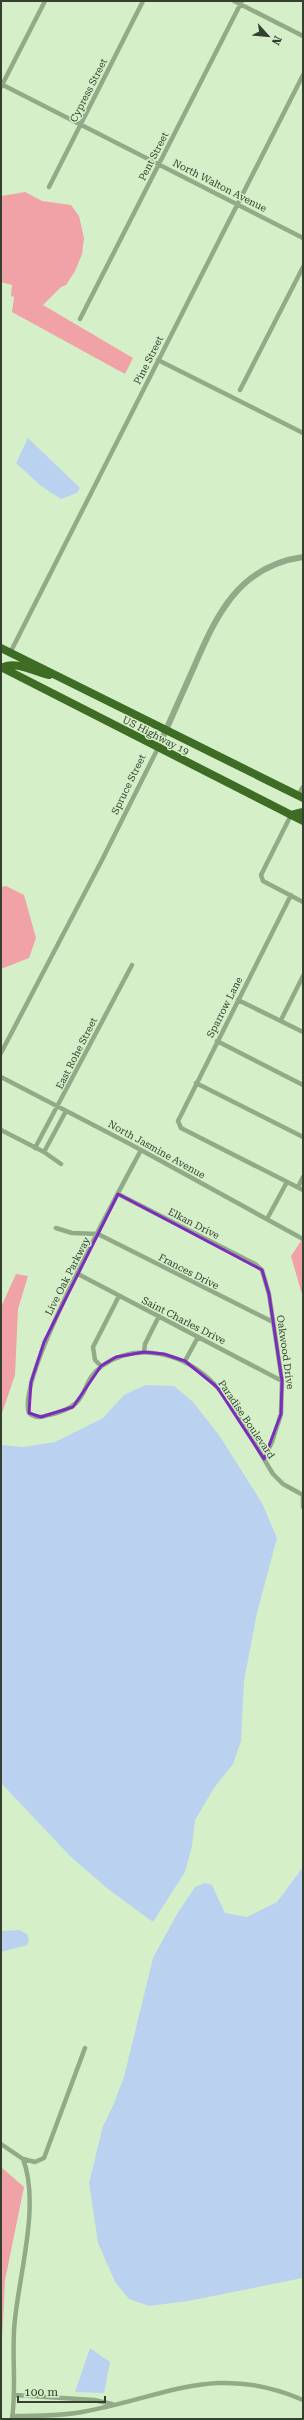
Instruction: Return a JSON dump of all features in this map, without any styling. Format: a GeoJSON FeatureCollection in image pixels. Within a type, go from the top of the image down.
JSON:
{"type":"FeatureCollection","features":[{"type":"Feature","properties":{"kind":"highway","name":"US Highway 19"},"geometry":{"type":"LineString","coordinates":[[1,648],[301,797]]}},
{"type":"Feature","properties":{"kind":"highway"},"geometry":{"type":"LineString","coordinates":[[1,654],[10,653]]}},
{"type":"Feature","properties":{"kind":"highway"},"geometry":{"type":"LineString","coordinates":[[2,667],[7,665],[17,665],[34,672],[59,677]]}},
{"type":"Feature","properties":{"kind":"highway","name":"US Highway 19"},"geometry":{"type":"LineString","coordinates":[[2,667],[303,821]]}},
{"type":"Feature","properties":{"kind":"highway"},"geometry":{"type":"LineString","coordinates":[[291,815],[303,812]]}},
{"type":"Feature","properties":{"kind":"street"},"geometry":{"type":"LineString","coordinates":[[1,85],[45,1]]}},
{"type":"Feature","properties":{"kind":"street","name":"Cypress Street"},"geometry":{"type":"LineString","coordinates":[[49,187],[143,1]]}},
{"type":"Feature","properties":{"kind":"street"},"geometry":{"type":"LineString","coordinates":[[234,1],[241,3],[303,36]]}},
{"type":"Feature","properties":{"kind":"street","name":"Pent Street"},"geometry":{"type":"LineString","coordinates":[[80,319],[241,3]]}},
{"type":"Feature","properties":{"kind":"street","name":"Pine Street"},"geometry":{"type":"LineString","coordinates":[[10,653],[303,75]]}},
{"type":"Feature","properties":{"kind":"street","name":"North Walton Avenue"},"geometry":{"type":"LineString","coordinates":[[1,85],[81,124],[303,238]]}},
{"type":"Feature","properties":{"kind":"street"},"geometry":{"type":"LineString","coordinates":[[240,390],[303,267]]}},
{"type":"Feature","properties":{"kind":"street"},"geometry":{"type":"LineString","coordinates":[[158,360],[303,433]]}},
{"type":"Feature","properties":{"kind":"street","name":"Spruce Street"},"geometry":{"type":"LineString","coordinates":[[1,1052],[102,860],[158,748],[210,631],[231,597],[240,587],[263,570],[282,561],[303,557]]}},
{"type":"Feature","properties":{"kind":"street"},"geometry":{"type":"LineString","coordinates":[[301,797],[303,788]]}},
{"type":"Feature","properties":{"kind":"street"},"geometry":{"type":"LineString","coordinates":[[291,815],[261,873],[263,881],[303,902]]}},
{"type":"Feature","properties":{"kind":"street","name":"Sparrow Lane"},"geometry":{"type":"LineString","coordinates":[[287,1182],[181,1128],[178,1117],[291,896]]}},
{"type":"Feature","properties":{"kind":"street","name":"East Rohe Street"},"geometry":{"type":"LineString","coordinates":[[35,1148],[58,1107],[132,964]]}},
{"type":"Feature","properties":{"kind":"street"},"geometry":{"type":"LineString","coordinates":[[281,1020],[303,976]]}},
{"type":"Feature","properties":{"kind":"street"},"geometry":{"type":"LineString","coordinates":[[238,1000],[303,1032]]}},
{"type":"Feature","properties":{"kind":"street"},"geometry":{"type":"LineString","coordinates":[[217,1040],[303,1085]]}},
{"type":"Feature","properties":{"kind":"street","name":"North Jasmine Avenue"},"geometry":{"type":"LineString","coordinates":[[1,1077],[141,1150],[303,1239]]}},
{"type":"Feature","properties":{"kind":"street"},"geometry":{"type":"LineString","coordinates":[[196,1083],[303,1137]]}},
{"type":"Feature","properties":{"kind":"street"},"geometry":{"type":"LineString","coordinates":[[44,1152],[66,1111]]}},
{"type":"Feature","properties":{"kind":"street"},"geometry":{"type":"LineString","coordinates":[[1,1130],[44,1152],[60,1164]]}},
{"type":"Feature","properties":{"kind":"street","name":"Live Oak Parkway"},"geometry":{"type":"LineString","coordinates":[[32,1415],[28,1410],[28,1399],[41,1351],[141,1150]]}},
{"type":"Feature","properties":{"kind":"street"},"geometry":{"type":"LineString","coordinates":[[298,1187],[303,1178]]}},
{"type":"Feature","properties":{"kind":"street"},"geometry":{"type":"LineString","coordinates":[[267,1220],[287,1182],[303,1190]]}},
{"type":"Feature","properties":{"kind":"street","name":"Elkan Drive"},"geometry":{"type":"LineString","coordinates":[[118,1194],[255,1264],[262,1270]]}},
{"type":"Feature","properties":{"kind":"street"},"geometry":{"type":"LineString","coordinates":[[56,1228],[72,1233],[98,1234]]}},
{"type":"Feature","properties":{"kind":"street","name":"Frances Drive"},"geometry":{"type":"LineString","coordinates":[[98,1234],[273,1322]]}},
{"type":"Feature","properties":{"kind":"street","name":"Oakwood Drive"},"geometry":{"type":"LineString","coordinates":[[262,1270],[269,1294],[282,1381],[281,1414],[272,1442],[264,1458]]}},
{"type":"Feature","properties":{"kind":"street","name":"Saint Charles Drive"},"geometry":{"type":"LineString","coordinates":[[78,1274],[282,1381]]}},
{"type":"Feature","properties":{"kind":"street"},"geometry":{"type":"LineString","coordinates":[[101,1366],[95,1360],[93,1347],[118,1296]]}},
{"type":"Feature","properties":{"kind":"street"},"geometry":{"type":"LineString","coordinates":[[144,1352],[145,1344],[159,1316]]}},
{"type":"Feature","properties":{"kind":"street"},"geometry":{"type":"LineString","coordinates":[[185,1361],[198,1337]]}},
{"type":"Feature","properties":{"kind":"street","name":"Paradise Boulevard"},"geometry":{"type":"LineString","coordinates":[[32,1415],[41,1417],[64,1412],[73,1407],[101,1366],[116,1358],[144,1352],[164,1354],[185,1361],[217,1387],[279,1480],[303,1495]]}},
{"type":"Feature","properties":{"kind":"street"},"geometry":{"type":"LineString","coordinates":[[303,1495],[303,1507]]}},
{"type":"Feature","properties":{"kind":"street"},"geometry":{"type":"LineString","coordinates":[[1,2144],[23,2159],[34,2162],[44,2158],[85,2048]]}},
{"type":"Feature","properties":{"kind":"street"},"geometry":{"type":"LineString","coordinates":[[23,2159],[30,2185],[24,2263],[15,2319],[15,2395],[12,2417],[53,2416],[83,2412],[170,2389],[205,2383],[241,2382],[277,2388],[303,2400]]}},
{"type":"Feature","properties":{"kind":"street"},"geometry":{"type":"LineString","coordinates":[[15,2395],[94,2400],[114,2404]]}},
{"type":"Feature","properties":{"kind":"highlighted area"},"geometry":{"type":"Polygon","coordinates":[[[118,1194],[262,1270],[269,1294],[282,1381],[281,1414],[264,1459],[217,1387],[185,1361],[164,1354],[144,1352],[116,1357],[101,1366],[73,1407],[41,1417],[29,1413],[31,1382],[44,1342],[118,1194]]]}},
{"type":"Feature","properties":{"kind":"shaded area"},"geometry":{"type":"Polygon","coordinates":[[[25,192],[42,201],[71,205],[79,216],[84,238],[82,254],[75,271],[66,285],[61,287],[43,305],[133,358],[125,374],[12,312],[14,297],[11,296],[12,285],[1,282],[1,196],[25,192]]]}},
{"type":"Feature","properties":{"kind":"shaded area"},"geometry":{"type":"Polygon","coordinates":[[[6,886],[24,895],[36,938],[29,958],[1,969],[1,887],[6,886]]]}},
{"type":"Feature","properties":{"kind":"shaded area"},"geometry":{"type":"Polygon","coordinates":[[[301,1241],[303,1242],[303,1298],[291,1256],[301,1241]]]}},
{"type":"Feature","properties":{"kind":"shaded area"},"geometry":{"type":"Polygon","coordinates":[[[16,1274],[28,1276],[18,1309],[15,1375],[1,1416],[1,1307],[16,1274]]]}},
{"type":"Feature","properties":{"kind":"shaded area"},"geometry":{"type":"Polygon","coordinates":[[[1,2167],[24,2187],[5,2280],[1,2362],[1,2167]]]}},
{"type":"Feature","properties":{"kind":"water"},"geometry":{"type":"Polygon","coordinates":[[[28,438],[80,488],[77,493],[61,499],[41,486],[16,463],[28,438]]]}},
{"type":"Feature","properties":{"kind":"water"},"geometry":{"type":"Polygon","coordinates":[[[145,1385],[174,1386],[193,1402],[219,1435],[262,1503],[277,1538],[257,1613],[244,1681],[241,1741],[233,1764],[214,1788],[195,1820],[192,1846],[185,1872],[153,1922],[108,1889],[71,1857],[1,1783],[1,1445],[23,1447],[55,1442],[103,1418],[124,1395],[145,1385]]]}},
{"type":"Feature","properties":{"kind":"water"},"geometry":{"type":"Polygon","coordinates":[[[303,1867],[303,2278],[188,2301],[149,2306],[129,2299],[115,2282],[98,2243],[89,2183],[103,2126],[124,2077],[153,1958],[177,1914],[195,1887],[205,1883],[212,1885],[225,1913],[247,1917],[277,1902],[303,1867]]]}},
{"type":"Feature","properties":{"kind":"water"},"geometry":{"type":"Polygon","coordinates":[[[19,1930],[27,1934],[29,1941],[27,1945],[1,1952],[1,1931],[19,1930]]]}},
{"type":"Feature","properties":{"kind":"water"},"geometry":{"type":"Polygon","coordinates":[[[90,2348],[110,2362],[104,2393],[75,2392],[90,2348]]]}}]}
